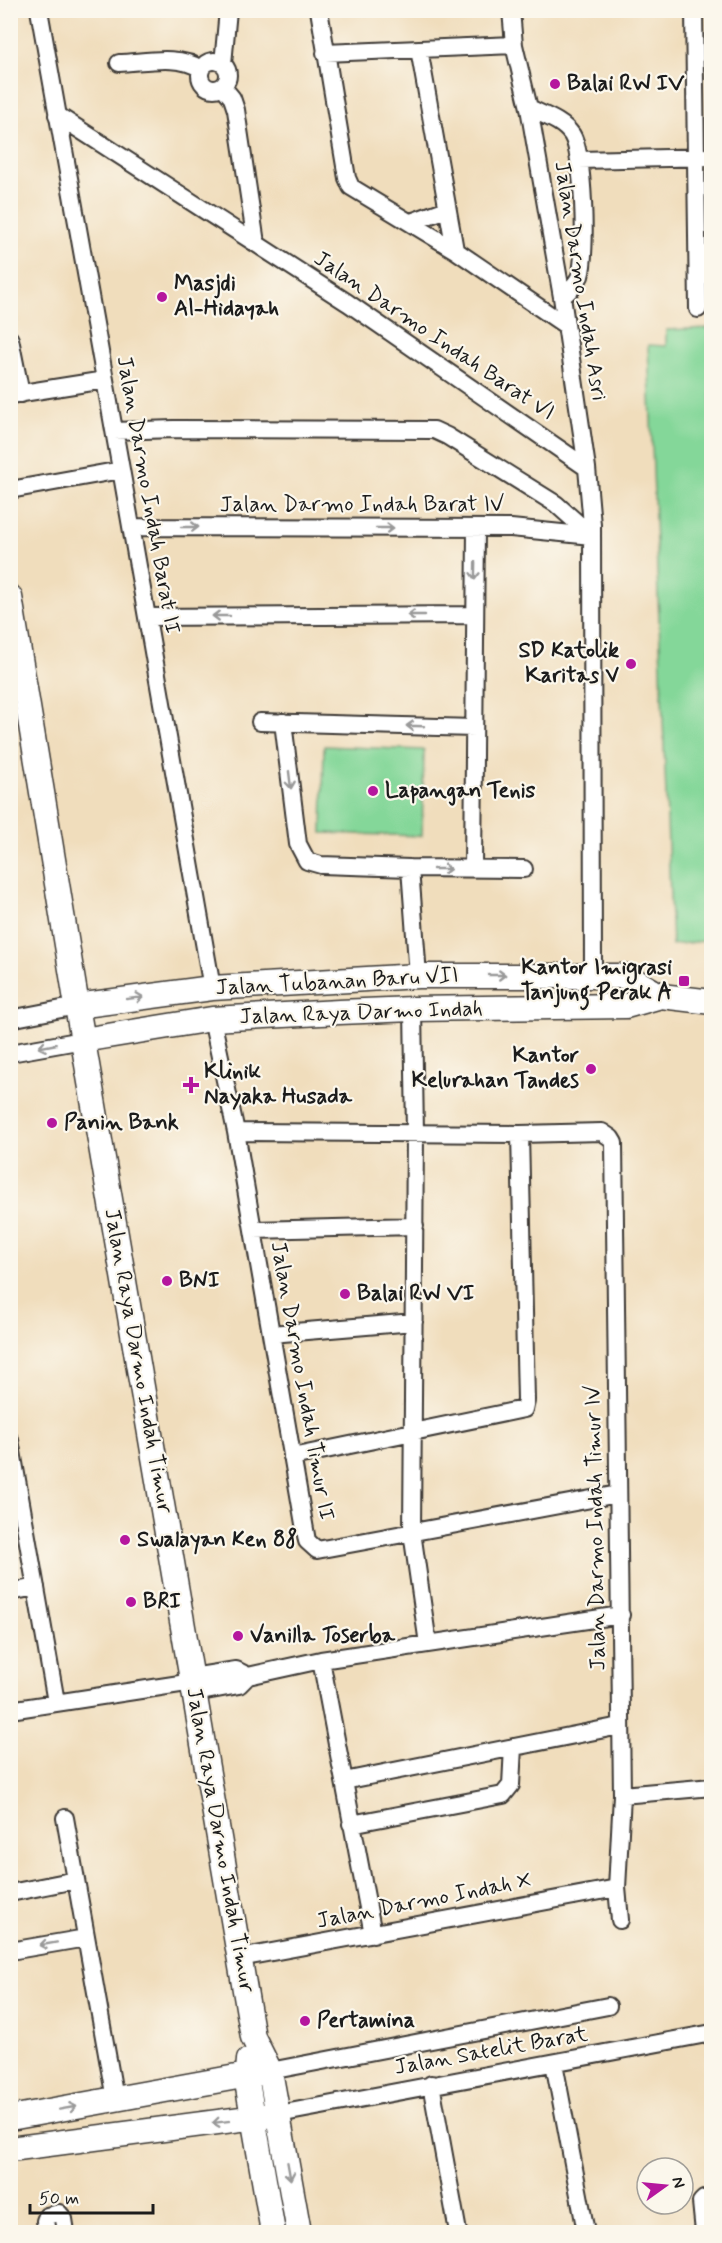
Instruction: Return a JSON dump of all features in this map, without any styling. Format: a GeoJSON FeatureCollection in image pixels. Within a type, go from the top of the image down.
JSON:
{"type":"FeatureCollection","features":[{"type":"Feature","properties":{"kind":"street","name":"Jalan Darmo Indah Barat II"},"geometry":{"type":"LineString","coordinates":[[39,10],[212,988]]}},
{"type":"Feature","properties":{"kind":"street"},"geometry":{"type":"LineString","coordinates":[[223,64],[228,10]]}},
{"type":"Feature","properties":{"kind":"street"},"geometry":{"type":"LineString","coordinates":[[319,10],[347,178],[351,187],[455,250],[565,325]]}},
{"type":"Feature","properties":{"kind":"street","name":"Jalan Darmo Indah Asri"},"geometry":{"type":"LineString","coordinates":[[511,10],[514,45],[529,108],[562,297],[587,468],[592,531],[593,975]]}},
{"type":"Feature","properties":{"kind":"street"},"geometry":{"type":"LineString","coordinates":[[694,10],[703,158],[698,309]]}},
{"type":"Feature","properties":{"kind":"street"},"geometry":{"type":"LineString","coordinates":[[325,53],[514,45]]}},
{"type":"Feature","properties":{"kind":"street"},"geometry":{"type":"LineString","coordinates":[[419,49],[455,250]]}},
{"type":"Feature","properties":{"kind":"street"},"geometry":{"type":"LineString","coordinates":[[119,63],[182,61],[194,64],[201,69]]}},
{"type":"Feature","properties":{"kind":"street"},"geometry":{"type":"LineString","coordinates":[[210,61],[223,64],[228,75],[223,87],[217,90],[205,87],[201,82],[201,69],[210,61]]}},
{"type":"Feature","properties":{"kind":"street"},"geometry":{"type":"LineString","coordinates":[[223,87],[232,98],[236,110],[256,243]]}},
{"type":"Feature","properties":{"kind":"street"},"geometry":{"type":"LineString","coordinates":[[529,108],[566,128],[572,135],[579,160],[584,245],[582,262],[575,285],[562,297]]}},
{"type":"Feature","properties":{"kind":"street","name":"Jalan Darmo Indah Barat VI"},"geometry":{"type":"LineString","coordinates":[[57,115],[348,303],[587,468]]}},
{"type":"Feature","properties":{"kind":"street"},"geometry":{"type":"LineString","coordinates":[[579,160],[703,158]]}},
{"type":"Feature","properties":{"kind":"street"},"geometry":{"type":"LineString","coordinates":[[411,222],[447,209]]}},
{"type":"Feature","properties":{"kind":"street"},"geometry":{"type":"LineString","coordinates":[[10,339],[16,394],[105,380]]}},
{"type":"Feature","properties":{"kind":"street"},"geometry":{"type":"LineString","coordinates":[[114,431],[434,430],[556,504],[592,531]]}},
{"type":"Feature","properties":{"kind":"street"},"geometry":{"type":"LineString","coordinates":[[10,490],[121,470]]}},
{"type":"Feature","properties":{"kind":"street","name":"Jalan Darmo Indah Barat IV"},"geometry":{"type":"LineString","coordinates":[[131,527],[511,528],[592,531]]}},
{"type":"Feature","properties":{"kind":"street"},"geometry":{"type":"LineString","coordinates":[[473,869],[476,528]]}},
{"type":"Feature","properties":{"kind":"street","name":"Jalan Raya Darmo Indah Timur"},"geometry":{"type":"LineString","coordinates":[[10,597],[77,1006],[240,1958],[254,2037],[270,2074],[278,2109],[299,2232]]}},
{"type":"Feature","properties":{"kind":"street"},"geometry":{"type":"LineString","coordinates":[[147,617],[474,615]]}},
{"type":"Feature","properties":{"kind":"street"},"geometry":{"type":"LineString","coordinates":[[260,722],[474,728]]}},
{"type":"Feature","properties":{"kind":"street"},"geometry":{"type":"LineString","coordinates":[[283,722],[298,844],[307,861],[321,865],[524,869]]}},
{"type":"Feature","properties":{"kind":"street"},"geometry":{"type":"LineString","coordinates":[[410,868],[418,976]]}},
{"type":"Feature","properties":{"kind":"street","name":"Jalan Tubanan Baru VII"},"geometry":{"type":"LineString","coordinates":[[10,1019],[77,1006],[212,988],[418,976],[627,976],[661,996]]}},
{"type":"Feature","properties":{"kind":"street","name":"Jalan Raya Darmo Indah"},"geometry":{"type":"LineString","coordinates":[[10,1053],[212,1019],[413,1009],[626,1006],[661,996],[711,1002]]}},
{"type":"Feature","properties":{"kind":"street"},"geometry":{"type":"LineString","coordinates":[[413,1009],[415,1226],[412,1532],[428,1644]]}},
{"type":"Feature","properties":{"kind":"street","name":"Jalan Darmo Indah Timur II"},"geometry":{"type":"LineString","coordinates":[[212,1019],[236,1131],[307,1541],[317,1550],[618,1494]]}},
{"type":"Feature","properties":{"kind":"street"},"geometry":{"type":"LineString","coordinates":[[236,1131],[520,1134],[526,1405],[524,1409],[292,1457]]}},
{"type":"Feature","properties":{"kind":"street","name":"Jalan Darmo Indah Timur IV"},"geometry":{"type":"LineString","coordinates":[[520,1134],[602,1132],[611,1137],[616,1149],[622,1795],[617,1888],[620,1920]]}},
{"type":"Feature","properties":{"kind":"street"},"geometry":{"type":"LineString","coordinates":[[253,1230],[415,1226]]}},
{"type":"Feature","properties":{"kind":"street"},"geometry":{"type":"LineString","coordinates":[[271,1334],[414,1322]]}},
{"type":"Feature","properties":{"kind":"street"},"geometry":{"type":"LineString","coordinates":[[10,1440],[56,1702]]}},
{"type":"Feature","properties":{"kind":"street"},"geometry":{"type":"LineString","coordinates":[[10,1592],[36,1587]]}},
{"type":"Feature","properties":{"kind":"street"},"geometry":{"type":"LineString","coordinates":[[10,1710],[193,1684],[236,1670],[248,1676],[321,1660],[621,1615]]}},
{"type":"Feature","properties":{"kind":"street"},"geometry":{"type":"LineString","coordinates":[[321,1660],[373,1934]]}},
{"type":"Feature","properties":{"kind":"street"},"geometry":{"type":"LineString","coordinates":[[344,1781],[620,1726]]}},
{"type":"Feature","properties":{"kind":"street"},"geometry":{"type":"LineString","coordinates":[[351,1824],[503,1794],[511,1785],[513,1747]]}},
{"type":"Feature","properties":{"kind":"street"},"geometry":{"type":"LineString","coordinates":[[622,1795],[711,1787]]}},
{"type":"Feature","properties":{"kind":"street"},"geometry":{"type":"LineString","coordinates":[[65,1818],[115,2099]]}},
{"type":"Feature","properties":{"kind":"street"},"geometry":{"type":"LineString","coordinates":[[10,1893],[76,1880]]}},
{"type":"Feature","properties":{"kind":"street","name":"Jalan Darmo Indah X"},"geometry":{"type":"LineString","coordinates":[[240,1958],[617,1888]]}},
{"type":"Feature","properties":{"kind":"street"},"geometry":{"type":"LineString","coordinates":[[10,1951],[86,1938]]}},
{"type":"Feature","properties":{"kind":"street"},"geometry":{"type":"LineString","coordinates":[[10,2118],[270,2074],[608,2006]]}},
{"type":"Feature","properties":{"kind":"street","name":"Jalan Satelit Barat"},"geometry":{"type":"LineString","coordinates":[[278,2109],[555,2063],[711,2033]]}},
{"type":"Feature","properties":{"kind":"street","name":"Jalan Raya Darmo Indah Timur"},"geometry":{"type":"LineString","coordinates":[[246,2078],[254,2037]]}},
{"type":"Feature","properties":{"kind":"street"},"geometry":{"type":"LineString","coordinates":[[555,2063],[586,2232]]}},
{"type":"Feature","properties":{"kind":"street"},"geometry":{"type":"LineString","coordinates":[[246,2078],[273,2232]]}},
{"type":"Feature","properties":{"kind":"street"},"geometry":{"type":"LineString","coordinates":[[431,2084],[458,2232]]}},
{"type":"Feature","properties":{"kind":"street"},"geometry":{"type":"LineString","coordinates":[[10,2149],[278,2109]]}},
{"type":"Feature","properties":{"kind":"street"},"geometry":{"type":"LineString","coordinates":[[704,2232],[701,2202],[711,2197]]}},
{"type":"Feature","properties":{"kind":"street"},"geometry":{"type":"LineString","coordinates":[[47,2232],[45,2221],[47,2217],[59,2213],[64,2219],[66,2232]]}},
{"type":"Feature","properties":{"kind":"green space"},"geometry":{"type":"Polygon","coordinates":[[[711,328],[711,940],[672,945],[648,345],[666,346],[666,330],[711,328]]]}},
{"type":"Feature","properties":{"kind":"green space","name":"Lapangan Tenis"},"geometry":{"type":"Polygon","coordinates":[[[324,746],[424,750],[422,836],[322,833],[324,746]]]}},
{"type":"Feature","properties":{"kind":"place","name":"Balai RW IV"},"geometry":{"type":"Point","coordinates":[555,84]}},
{"type":"Feature","properties":{"kind":"place","name":"Masjdi Al-Hidayah"},"geometry":{"type":"Point","coordinates":[162,297]}},
{"type":"Feature","properties":{"kind":"place","name":"SD Katolik Karitas V"},"geometry":{"type":"Point","coordinates":[631,664]}},
{"type":"Feature","properties":{"kind":"place","name":"Lapangan Tenis"},"geometry":{"type":"Point","coordinates":[373,791]}},
{"type":"Feature","properties":{"kind":"place","name":"Kantor Imigrasi Tanjung Perak A"},"geometry":{"type":"Point","coordinates":[684,981]}},
{"type":"Feature","properties":{"kind":"place","name":"Kantor Kelurahan Tandes"},"geometry":{"type":"Point","coordinates":[591,1069]}},
{"type":"Feature","properties":{"kind":"place","name":"Klinik Nayaka Husada"},"geometry":{"type":"Point","coordinates":[191,1085]}},
{"type":"Feature","properties":{"kind":"place","name":"Panin Bank"},"geometry":{"type":"Point","coordinates":[52,1123]}},
{"type":"Feature","properties":{"kind":"place","name":"BNI"},"geometry":{"type":"Point","coordinates":[167,1281]}},
{"type":"Feature","properties":{"kind":"place","name":"Balai RW VI"},"geometry":{"type":"Point","coordinates":[345,1294]}},
{"type":"Feature","properties":{"kind":"place","name":"Swalayan Ken 88"},"geometry":{"type":"Point","coordinates":[125,1540]}},
{"type":"Feature","properties":{"kind":"place","name":"BRI"},"geometry":{"type":"Point","coordinates":[131,1602]}},
{"type":"Feature","properties":{"kind":"place","name":"Vanilla Toserba"},"geometry":{"type":"Point","coordinates":[238,1636]}},
{"type":"Feature","properties":{"kind":"place","name":"Pertamina"},"geometry":{"type":"Point","coordinates":[305,2021]}}]}
